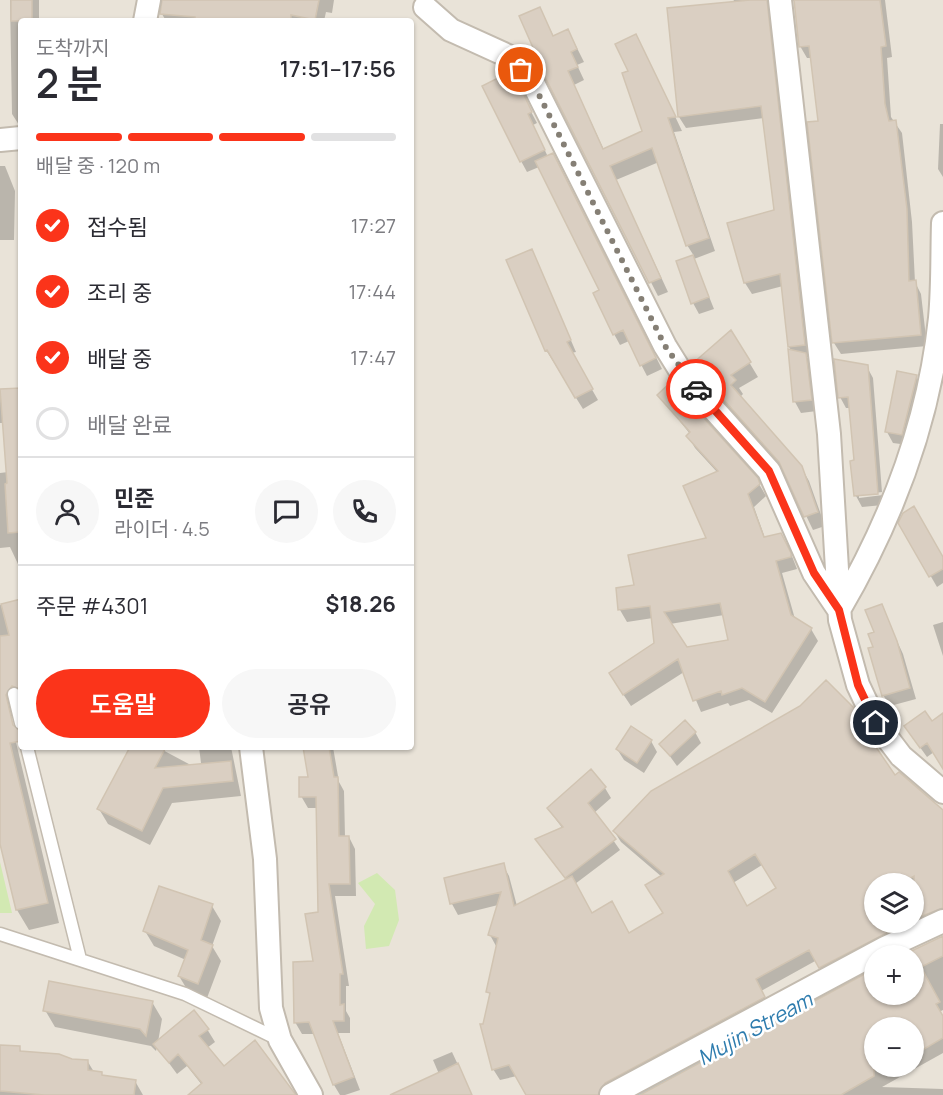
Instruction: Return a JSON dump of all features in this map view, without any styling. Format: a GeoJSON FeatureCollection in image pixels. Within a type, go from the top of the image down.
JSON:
{"type":"FeatureCollection","features":[{"type":"Feature","properties":{"kind":"street"},"geometry":{"type":"LineString","coordinates":[[146,18],[149,0]]}},
{"type":"Feature","properties":{"kind":"street"},"geometry":{"type":"LineString","coordinates":[[780,0],[829,434],[839,610],[858,685],[876,723],[901,756],[943,792]]}},
{"type":"Feature","properties":{"kind":"street"},"geometry":{"type":"LineString","coordinates":[[425,7],[451,30],[508,56],[534,85],[665,346],[683,375],[769,471],[814,573],[839,610]]}},
{"type":"Feature","properties":{"kind":"street"},"geometry":{"type":"LineString","coordinates":[[0,140],[18,138]]}},
{"type":"Feature","properties":{"kind":"street"},"geometry":{"type":"LineString","coordinates":[[839,610],[857,580],[888,512],[915,441],[940,319],[943,223]]}},
{"type":"Feature","properties":{"kind":"street"},"geometry":{"type":"LineString","coordinates":[[251,750],[265,859],[272,1008],[280,1040],[311,1095]]}},
{"type":"Feature","properties":{"kind":"street"},"geometry":{"type":"LineString","coordinates":[[611,1095],[885,948],[943,921]]}},
{"type":"Feature","properties":{"kind":"lane"},"geometry":{"type":"LineString","coordinates":[[14,694],[18,711]]}},
{"type":"Feature","properties":{"kind":"lane"},"geometry":{"type":"LineString","coordinates":[[28,750],[80,959]]}},
{"type":"Feature","properties":{"kind":"lane"},"geometry":{"type":"LineString","coordinates":[[0,934],[185,994],[280,1040]]}},
{"type":"Feature","properties":{"kind":"shaded area"},"geometry":{"type":"Polygon","coordinates":[[[0,0],[943,0],[943,1095],[0,1095],[0,0]]]}},
{"type":"Feature","properties":{"kind":"green space"},"geometry":{"type":"Polygon","coordinates":[[[0,862],[12,913],[0,913],[0,862]]]}},
{"type":"Feature","properties":{"kind":"green space"},"geometry":{"type":"Polygon","coordinates":[[[377,873],[395,890],[399,920],[389,946],[366,949],[364,926],[375,904],[358,883],[377,873]]]}},
{"type":"Feature","properties":{"kind":"building"},"geometry":{"type":"Polygon","coordinates":[[[11,0],[32,0],[32,18],[18,18],[18,21],[11,21],[11,0]]]}},
{"type":"Feature","properties":{"kind":"building"},"geometry":{"type":"Polygon","coordinates":[[[162,0],[319,0],[315,18],[291,15],[291,18],[195,18],[160,14],[162,0]]]}},
{"type":"Feature","properties":{"kind":"building"},"geometry":{"type":"Polygon","coordinates":[[[767,0],[805,345],[788,347],[780,274],[744,283],[727,223],[774,210],[761,106],[678,117],[667,8],[767,0]]]}},
{"type":"Feature","properties":{"kind":"building"},"geometry":{"type":"Polygon","coordinates":[[[794,0],[880,0],[886,46],[881,47],[885,104],[889,121],[896,120],[907,209],[909,281],[916,280],[921,335],[832,343],[807,122],[818,121],[809,46],[799,47],[794,0]]]}},
{"type":"Feature","properties":{"kind":"building"},"geometry":{"type":"Polygon","coordinates":[[[540,7],[553,36],[568,29],[577,49],[571,52],[578,67],[568,71],[603,149],[642,131],[622,73],[628,71],[615,44],[636,34],[676,117],[668,118],[709,238],[686,246],[652,148],[610,166],[661,278],[649,283],[546,79],[532,62],[538,59],[519,16],[540,7]]]}},
{"type":"Feature","properties":{"kind":"building"},"geometry":{"type":"Polygon","coordinates":[[[506,74],[523,93],[532,112],[528,114],[545,150],[520,162],[482,86],[506,74]]]}},
{"type":"Feature","properties":{"kind":"building"},"geometry":{"type":"Polygon","coordinates":[[[553,153],[656,358],[640,366],[623,330],[613,335],[593,293],[599,290],[535,161],[553,153]]]}},
{"type":"Feature","properties":{"kind":"building"},"geometry":{"type":"Polygon","coordinates":[[[532,249],[571,340],[567,342],[593,389],[575,398],[547,350],[545,351],[506,260],[532,249]]]}},
{"type":"Feature","properties":{"kind":"building"},"geometry":{"type":"Polygon","coordinates":[[[693,255],[709,297],[691,304],[676,261],[693,255]]]}},
{"type":"Feature","properties":{"kind":"building"},"geometry":{"type":"Polygon","coordinates":[[[731,330],[751,362],[731,375],[736,380],[731,385],[802,466],[818,512],[804,517],[779,462],[692,364],[731,330]]]}},
{"type":"Feature","properties":{"kind":"building"},"geometry":{"type":"Polygon","coordinates":[[[788,349],[806,353],[812,400],[793,402],[788,349]]]}},
{"type":"Feature","properties":{"kind":"building"},"geometry":{"type":"Polygon","coordinates":[[[834,359],[868,365],[878,494],[854,496],[850,461],[854,460],[848,397],[838,398],[834,359]]]}},
{"type":"Feature","properties":{"kind":"building"},"geometry":{"type":"Polygon","coordinates":[[[897,371],[917,375],[902,435],[885,432],[897,371]]]}},
{"type":"Feature","properties":{"kind":"building"},"geometry":{"type":"Polygon","coordinates":[[[671,382],[758,478],[760,484],[748,494],[764,537],[781,533],[791,553],[791,557],[776,561],[791,615],[812,628],[765,702],[742,688],[722,695],[721,691],[693,701],[678,659],[623,695],[609,673],[654,643],[650,606],[618,610],[616,588],[634,585],[628,555],[706,538],[683,486],[718,471],[686,436],[690,432],[657,395],[671,382]],[[720,603],[664,612],[687,647],[728,640],[720,603]]]}},
{"type":"Feature","properties":{"kind":"building"},"geometry":{"type":"Polygon","coordinates":[[[18,388],[18,532],[8,533],[0,389],[18,388]]]}},
{"type":"Feature","properties":{"kind":"building"},"geometry":{"type":"Polygon","coordinates":[[[914,506],[943,557],[943,569],[929,577],[898,523],[903,513],[914,506]]]}},
{"type":"Feature","properties":{"kind":"building"},"geometry":{"type":"Polygon","coordinates":[[[18,600],[18,689],[12,686],[6,695],[13,725],[18,729],[18,742],[10,743],[48,903],[16,910],[0,844],[0,636],[9,635],[1,604],[18,600]]]}},
{"type":"Feature","properties":{"kind":"building"},"geometry":{"type":"Polygon","coordinates":[[[882,604],[897,641],[910,688],[882,696],[868,648],[873,647],[868,634],[874,632],[865,610],[882,604]]]}},
{"type":"Feature","properties":{"kind":"building"},"geometry":{"type":"Polygon","coordinates":[[[826,680],[854,708],[865,731],[895,775],[899,772],[943,810],[943,908],[924,915],[924,873],[864,873],[864,933],[887,933],[819,968],[809,950],[756,979],[765,997],[605,1083],[598,1095],[526,1095],[509,1065],[492,1070],[480,1024],[483,1024],[490,993],[486,992],[498,938],[488,935],[501,892],[450,904],[444,878],[504,863],[514,906],[572,876],[592,913],[612,901],[629,933],[663,913],[645,885],[664,874],[613,831],[651,791],[800,706],[826,680]],[[755,854],[728,871],[747,906],[776,888],[755,854]]]}},
{"type":"Feature","properties":{"kind":"building"},"geometry":{"type":"Polygon","coordinates":[[[925,711],[932,721],[943,713],[943,769],[927,743],[920,748],[904,726],[925,711]]]}},
{"type":"Feature","properties":{"kind":"building"},"geometry":{"type":"Polygon","coordinates":[[[685,720],[696,732],[670,756],[659,744],[685,720]]]}},
{"type":"Feature","properties":{"kind":"building"},"geometry":{"type":"Polygon","coordinates":[[[631,726],[652,740],[637,763],[616,749],[631,726]]]}},
{"type":"Feature","properties":{"kind":"building"},"geometry":{"type":"Polygon","coordinates":[[[128,750],[164,750],[155,768],[231,761],[233,781],[163,788],[142,831],[97,809],[128,750]]]}},
{"type":"Feature","properties":{"kind":"building"},"geometry":{"type":"Polygon","coordinates":[[[304,750],[330,750],[334,777],[338,777],[339,836],[349,836],[350,884],[329,884],[343,974],[340,974],[340,1005],[344,1004],[344,1021],[333,1021],[354,1077],[333,1085],[309,1022],[294,1023],[293,962],[313,961],[305,914],[318,912],[316,797],[299,797],[299,777],[308,777],[304,750]]]}},
{"type":"Feature","properties":{"kind":"building"},"geometry":{"type":"Polygon","coordinates":[[[591,769],[606,787],[588,803],[616,839],[565,878],[535,839],[563,827],[547,808],[591,769]]]}},
{"type":"Feature","properties":{"kind":"building"},"geometry":{"type":"Polygon","coordinates":[[[159,886],[213,904],[201,940],[213,945],[198,984],[178,976],[188,950],[143,931],[159,886]]]}},
{"type":"Feature","properties":{"kind":"building"},"geometry":{"type":"Polygon","coordinates":[[[943,936],[943,956],[924,966],[924,945],[943,936]]]}},
{"type":"Feature","properties":{"kind":"building"},"geometry":{"type":"Polygon","coordinates":[[[924,973],[940,1002],[936,1004],[943,1016],[943,1038],[924,1049],[924,1017],[864,1017],[864,1077],[872,1077],[841,1095],[640,1095],[864,974],[864,1005],[924,1005],[924,973]]]}},
{"type":"Feature","properties":{"kind":"building"},"geometry":{"type":"Polygon","coordinates":[[[49,981],[153,1001],[146,1036],[140,1029],[43,1011],[49,981]]]}},
{"type":"Feature","properties":{"kind":"building"},"geometry":{"type":"Polygon","coordinates":[[[194,1010],[209,1029],[199,1036],[224,1066],[255,1040],[296,1095],[188,1095],[202,1083],[178,1054],[169,1063],[153,1044],[194,1010]]]}},
{"type":"Feature","properties":{"kind":"building"},"geometry":{"type":"Polygon","coordinates":[[[0,1045],[20,1046],[20,1051],[59,1054],[72,1059],[88,1060],[88,1070],[102,1072],[102,1075],[136,1080],[134,1095],[44,1095],[0,1091],[0,1045]]]}},
{"type":"Feature","properties":{"kind":"building"},"geometry":{"type":"Polygon","coordinates":[[[458,1063],[472,1095],[390,1095],[444,1070],[458,1063]]]}},
{"type":"Feature","properties":{"kind":"waterway","name":"Mujin Stream"},"geometry":{"type":"LineString","coordinates":[[638,1095],[743,1037]]}},
{"type":"Feature","properties":{"kind":"way so far"},"geometry":{"type":"LineString","coordinates":[[521,70],[534,85],[665,346],[683,375],[696,389]]}},
{"type":"Feature","properties":{"kind":"route"},"geometry":{"type":"LineString","coordinates":[[696,389],[769,471],[814,573],[839,610],[858,685],[876,723]]}}]}
